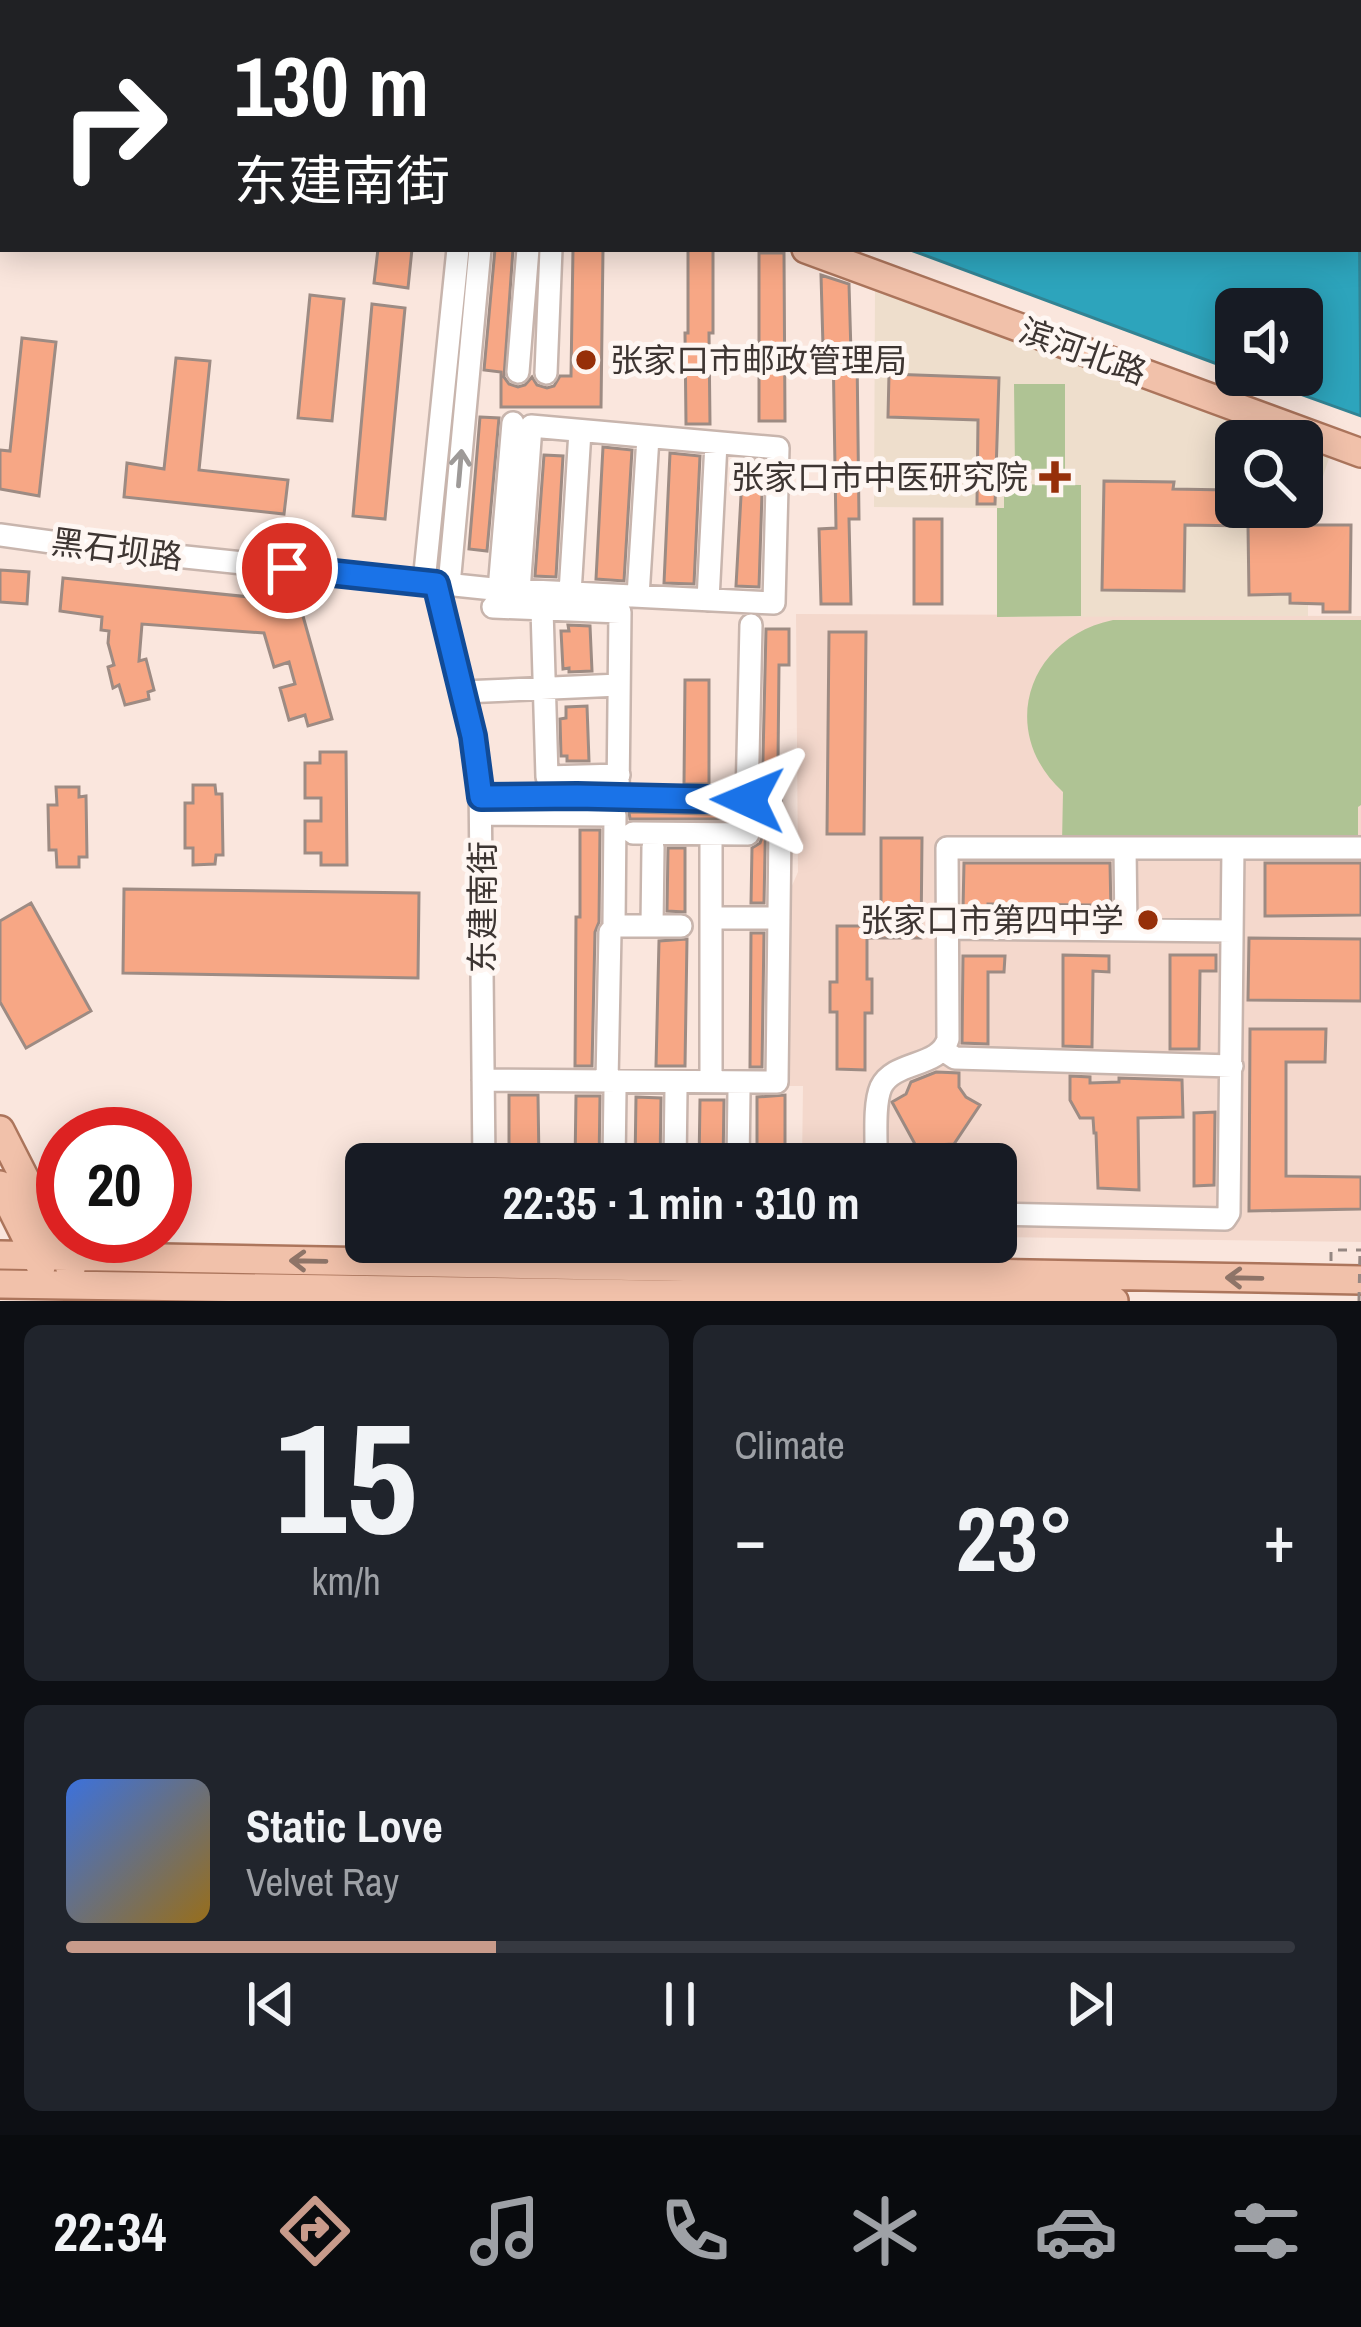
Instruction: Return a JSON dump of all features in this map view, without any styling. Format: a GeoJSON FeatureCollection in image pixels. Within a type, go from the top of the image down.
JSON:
{"type":"FeatureCollection","features":[{"type":"Feature","properties":{"kind":"main road","name":"滨河北路"},"geometry":{"type":"LineString","coordinates":[[814,252],[1361,453]]}},
{"type":"Feature","properties":{"kind":"main road","name":"滨河北路"},"geometry":{"type":"LineString","coordinates":[[861,252],[1361,437]]}},
{"type":"Feature","properties":{"kind":"main road"},"geometry":{"type":"LineString","coordinates":[[0,1130],[60,1278]]}},
{"type":"Feature","properties":{"kind":"main road"},"geometry":{"type":"LineString","coordinates":[[0,1185],[60,1278]]}},
{"type":"Feature","properties":{"kind":"main road"},"geometry":{"type":"LineString","coordinates":[[0,1256],[60,1278],[261,1295],[432,1296],[485,1266],[633,1298],[1361,1280]]}},
{"type":"Feature","properties":{"kind":"main road"},"geometry":{"type":"LineString","coordinates":[[0,1283],[532,1263]]}},
{"type":"Feature","properties":{"kind":"main road"},"geometry":{"type":"LineString","coordinates":[[856,1263],[912,1288],[1011,1300],[1114,1301]]}},
{"type":"Feature","properties":{"kind":"street","name":"东建南街"},"geometry":{"type":"LineString","coordinates":[[458,252],[436,584],[481,778],[484,1143]]}},
{"type":"Feature","properties":{"kind":"street","name":"东建南街"},"geometry":{"type":"LineString","coordinates":[[436,584],[480,252]]}},
{"type":"Feature","properties":{"kind":"street"},"geometry":{"type":"LineString","coordinates":[[518,372],[528,252]]}},
{"type":"Feature","properties":{"kind":"street"},"geometry":{"type":"LineString","coordinates":[[546,374],[551,252]]}},
{"type":"Feature","properties":{"kind":"street"},"geometry":{"type":"LineString","coordinates":[[504,596],[513,423]]}},
{"type":"Feature","properties":{"kind":"street"},"geometry":{"type":"LineString","coordinates":[[531,427],[778,448],[774,603],[570,593],[504,596],[531,427]]}},
{"type":"Feature","properties":{"kind":"street"},"geometry":{"type":"LineString","coordinates":[[570,593],[580,431]]}},
{"type":"Feature","properties":{"kind":"street"},"geometry":{"type":"LineString","coordinates":[[638,596],[648,437]]}},
{"type":"Feature","properties":{"kind":"street"},"geometry":{"type":"LineString","coordinates":[[707,600],[716,443]]}},
{"type":"Feature","properties":{"kind":"street","name":"黑石坝路"},"geometry":{"type":"LineString","coordinates":[[0,536],[436,584],[504,596]]}},
{"type":"Feature","properties":{"kind":"street"},"geometry":{"type":"LineString","coordinates":[[504,596],[542,609],[620,612],[618,786]]}},
{"type":"Feature","properties":{"kind":"street"},"geometry":{"type":"LineString","coordinates":[[542,609],[547,777],[748,800],[751,625]]}},
{"type":"Feature","properties":{"kind":"street"},"geometry":{"type":"LineString","coordinates":[[464,699],[619,692]]}},
{"type":"Feature","properties":{"kind":"street"},"geometry":{"type":"LineString","coordinates":[[481,806],[618,786]]}},
{"type":"Feature","properties":{"kind":"street"},"geometry":{"type":"LineString","coordinates":[[481,806],[615,815],[614,926],[681,926]]}},
{"type":"Feature","properties":{"kind":"street"},"geometry":{"type":"LineString","coordinates":[[544,1089],[777,1082],[781,828]]}},
{"type":"Feature","properties":{"kind":"street"},"geometry":{"type":"LineString","coordinates":[[633,833],[748,834]]}},
{"type":"Feature","properties":{"kind":"street"},"geometry":{"type":"LineString","coordinates":[[711,834],[711,1081]]}},
{"type":"Feature","properties":{"kind":"street"},"geometry":{"type":"LineString","coordinates":[[652,926],[653,847]]}},
{"type":"Feature","properties":{"kind":"street"},"geometry":{"type":"LineString","coordinates":[[877,1143],[881,1088],[894,1073],[944,1050],[948,1039],[947,848],[1361,848]]}},
{"type":"Feature","properties":{"kind":"street"},"geometry":{"type":"LineString","coordinates":[[1125,848],[1126,928]]}},
{"type":"Feature","properties":{"kind":"street"},"geometry":{"type":"LineString","coordinates":[[1017,1214],[1225,1219],[1231,1208],[1233,848]]}},
{"type":"Feature","properties":{"kind":"street"},"geometry":{"type":"LineString","coordinates":[[711,918],[779,918]]}},
{"type":"Feature","properties":{"kind":"street"},"geometry":{"type":"LineString","coordinates":[[947,928],[1232,931]]}},
{"type":"Feature","properties":{"kind":"street"},"geometry":{"type":"LineString","coordinates":[[610,932],[613,1143]]}},
{"type":"Feature","properties":{"kind":"street"},"geometry":{"type":"LineString","coordinates":[[944,1050],[955,1058],[1232,1066]]}},
{"type":"Feature","properties":{"kind":"street"},"geometry":{"type":"LineString","coordinates":[[483,1080],[796,1091]]}},
{"type":"Feature","properties":{"kind":"street"},"geometry":{"type":"LineString","coordinates":[[675,1143],[676,1090]]}},
{"type":"Feature","properties":{"kind":"street"},"geometry":{"type":"LineString","coordinates":[[738,1143],[739,1091]]}},
{"type":"Feature","properties":{"kind":"path"},"geometry":{"type":"LineString","coordinates":[[1331,1250],[1360,1250],[1359,1301]]}},
{"type":"Feature","properties":{"kind":"shaded area","name":"张家口市中医研究院"},"geometry":{"type":"Polygon","coordinates":[[[875,288],[1258,420],[1215,420],[1215,528],[1308,528],[1308,616],[997,617],[997,508],[874,507],[875,288]]]}},
{"type":"Feature","properties":{"kind":"shaded area","name":"张家口市中医研究院"},"geometry":{"type":"Polygon","coordinates":[[[1323,443],[1333,446],[1323,476],[1323,443]]]}},
{"type":"Feature","properties":{"kind":"shaded area","name":"张家口市第四中学"},"geometry":{"type":"Polygon","coordinates":[[[796,614],[1361,616],[1361,1242],[1017,1237],[1017,1143],[802,1143],[803,1086],[784,1086],[787,897],[798,872],[796,614]]]}},
{"type":"Feature","properties":{"kind":"green space"},"geometry":{"type":"Polygon","coordinates":[[[1014,384],[1065,384],[1065,469],[1015,470],[1014,384]]]}},
{"type":"Feature","properties":{"kind":"green space"},"geometry":{"type":"Polygon","coordinates":[[[1004,484],[1081,485],[1081,616],[997,617],[997,508],[1004,508],[1004,484]]]}},
{"type":"Feature","properties":{"kind":"green space"},"geometry":{"type":"Polygon","coordinates":[[[1113,620],[1361,620],[1358,840],[1062,843],[1063,792],[1043,768],[1031,742],[1027,716],[1031,690],[1060,646],[1083,630],[1113,620]]]}},
{"type":"Feature","properties":{"kind":"water"},"geometry":{"type":"Polygon","coordinates":[[[916,252],[1360,252],[1361,416],[1305,396],[1323,396],[1323,288],[1215,288],[1215,363],[916,252]]]}},
{"type":"Feature","properties":{"kind":"building"},"geometry":{"type":"Polygon","coordinates":[[[378,252],[412,252],[408,288],[374,283],[378,252]]]}},
{"type":"Feature","properties":{"kind":"building"},"geometry":{"type":"Polygon","coordinates":[[[495,252],[513,252],[504,377],[518,387],[532,377],[547,388],[560,376],[571,376],[573,252],[603,252],[601,407],[501,407],[501,372],[484,370],[495,252]]]}},
{"type":"Feature","properties":{"kind":"building"},"geometry":{"type":"Polygon","coordinates":[[[688,252],[713,252],[710,424],[686,424],[688,252]]]}},
{"type":"Feature","properties":{"kind":"building"},"geometry":{"type":"Polygon","coordinates":[[[759,253],[784,253],[785,421],[759,421],[759,253]]]}},
{"type":"Feature","properties":{"kind":"building"},"geometry":{"type":"Polygon","coordinates":[[[821,275],[849,284],[851,353],[857,353],[859,519],[849,519],[851,604],[821,604],[819,529],[836,528],[833,345],[823,346],[821,275]]]}},
{"type":"Feature","properties":{"kind":"building"},"geometry":{"type":"Polygon","coordinates":[[[310,295],[344,299],[332,421],[298,418],[310,295]]]}},
{"type":"Feature","properties":{"kind":"building"},"geometry":{"type":"Polygon","coordinates":[[[372,304],[405,308],[385,519],[353,516],[372,304]]]}},
{"type":"Feature","properties":{"kind":"building"},"geometry":{"type":"Polygon","coordinates":[[[22,338],[56,342],[39,496],[0,489],[0,450],[10,451],[22,338]]]}},
{"type":"Feature","properties":{"kind":"building"},"geometry":{"type":"Polygon","coordinates":[[[176,358],[210,361],[199,470],[288,480],[284,514],[124,497],[127,463],[164,469],[176,358]]]}},
{"type":"Feature","properties":{"kind":"building"},"geometry":{"type":"Polygon","coordinates":[[[889,374],[999,378],[995,504],[977,504],[978,420],[888,417],[889,374]]]}},
{"type":"Feature","properties":{"kind":"building"},"geometry":{"type":"Polygon","coordinates":[[[480,417],[499,418],[487,551],[469,549],[480,417]]]}},
{"type":"Feature","properties":{"kind":"building"},"geometry":{"type":"Polygon","coordinates":[[[603,447],[632,450],[624,581],[596,579],[603,447]]]}},
{"type":"Feature","properties":{"kind":"building"},"geometry":{"type":"Polygon","coordinates":[[[670,453],[700,456],[694,584],[664,583],[670,453]]]}},
{"type":"Feature","properties":{"kind":"building"},"geometry":{"type":"Polygon","coordinates":[[[544,455],[563,456],[556,577],[535,576],[544,455]]]}},
{"type":"Feature","properties":{"kind":"building"},"geometry":{"type":"Polygon","coordinates":[[[743,460],[763,462],[759,587],[736,586],[743,460]]]}},
{"type":"Feature","properties":{"kind":"building"},"geometry":{"type":"Polygon","coordinates":[[[1104,481],[1174,482],[1173,489],[1215,490],[1215,525],[1185,525],[1184,591],[1102,590],[1104,481]]]}},
{"type":"Feature","properties":{"kind":"building"},"geometry":{"type":"Polygon","coordinates":[[[914,519],[942,519],[942,604],[914,604],[914,519]]]}},
{"type":"Feature","properties":{"kind":"building"},"geometry":{"type":"Polygon","coordinates":[[[1351,525],[1350,612],[1323,612],[1323,604],[1290,603],[1290,594],[1249,595],[1248,528],[1351,525]]]}},
{"type":"Feature","properties":{"kind":"building"},"geometry":{"type":"Polygon","coordinates":[[[0,570],[29,572],[27,604],[0,602],[0,570]]]}},
{"type":"Feature","properties":{"kind":"building"},"geometry":{"type":"Polygon","coordinates":[[[63,578],[299,602],[332,719],[308,726],[305,715],[289,720],[280,688],[295,684],[289,662],[274,667],[264,633],[142,624],[139,661],[146,659],[154,690],[148,692],[149,699],[125,705],[119,685],[113,688],[108,667],[114,665],[109,631],[101,630],[102,617],[60,611],[63,578]]]}},
{"type":"Feature","properties":{"kind":"building"},"geometry":{"type":"Polygon","coordinates":[[[568,625],[590,626],[592,671],[563,669],[561,631],[569,631],[568,625]]]}},
{"type":"Feature","properties":{"kind":"building"},"geometry":{"type":"Polygon","coordinates":[[[766,629],[789,629],[789,665],[779,665],[781,801],[766,801],[764,903],[751,903],[752,848],[763,835],[757,822],[630,819],[629,812],[747,815],[759,809],[766,629]]]}},
{"type":"Feature","properties":{"kind":"building"},"geometry":{"type":"Polygon","coordinates":[[[829,632],[866,632],[864,834],[827,834],[829,632]]]}},
{"type":"Feature","properties":{"kind":"building"},"geometry":{"type":"Polygon","coordinates":[[[685,680],[709,680],[709,784],[684,784],[685,680]]]}},
{"type":"Feature","properties":{"kind":"building"},"geometry":{"type":"Polygon","coordinates":[[[587,706],[589,761],[567,761],[567,756],[561,756],[560,719],[566,718],[566,707],[587,706]]]}},
{"type":"Feature","properties":{"kind":"building"},"geometry":{"type":"Polygon","coordinates":[[[320,752],[346,752],[347,865],[321,865],[321,853],[305,853],[305,821],[321,821],[321,798],[305,798],[305,763],[320,763],[320,752]]]}},
{"type":"Feature","properties":{"kind":"building"},"geometry":{"type":"Polygon","coordinates":[[[193,785],[215,785],[216,794],[222,794],[223,855],[216,855],[215,864],[193,865],[193,848],[185,848],[185,803],[193,803],[193,785]]]}},
{"type":"Feature","properties":{"kind":"building"},"geometry":{"type":"Polygon","coordinates":[[[56,787],[79,787],[79,797],[86,796],[87,857],[79,857],[79,867],[57,867],[56,850],[49,850],[48,805],[57,805],[56,787]]]}},
{"type":"Feature","properties":{"kind":"building"},"geometry":{"type":"Polygon","coordinates":[[[580,830],[600,830],[592,1066],[575,1066],[580,830]]]}},
{"type":"Feature","properties":{"kind":"building"},"geometry":{"type":"Polygon","coordinates":[[[881,838],[922,838],[921,938],[867,938],[872,1013],[865,1013],[865,1070],[837,1069],[837,1012],[830,1012],[830,982],[837,982],[837,926],[881,926],[881,838]]]}},
{"type":"Feature","properties":{"kind":"building"},"geometry":{"type":"Polygon","coordinates":[[[668,848],[685,848],[685,912],[667,911],[668,848]]]}},
{"type":"Feature","properties":{"kind":"building"},"geometry":{"type":"Polygon","coordinates":[[[964,863],[1110,863],[1111,912],[1089,912],[1090,905],[988,904],[988,909],[963,909],[964,863]]]}},
{"type":"Feature","properties":{"kind":"building"},"geometry":{"type":"Polygon","coordinates":[[[1265,863],[1361,863],[1361,915],[1265,916],[1265,863]]]}},
{"type":"Feature","properties":{"kind":"building"},"geometry":{"type":"Polygon","coordinates":[[[124,889],[419,893],[418,978],[123,973],[124,889]]]}},
{"type":"Feature","properties":{"kind":"building"},"geometry":{"type":"Polygon","coordinates":[[[31,903],[91,1011],[26,1048],[0,1002],[0,921],[31,903]]]}},
{"type":"Feature","properties":{"kind":"building"},"geometry":{"type":"Polygon","coordinates":[[[751,933],[764,933],[762,1067],[750,1067],[751,933]]]}},
{"type":"Feature","properties":{"kind":"building"},"geometry":{"type":"Polygon","coordinates":[[[1249,938],[1361,939],[1361,1001],[1248,1000],[1249,938]]]}},
{"type":"Feature","properties":{"kind":"building"},"geometry":{"type":"Polygon","coordinates":[[[687,939],[685,1066],[656,1066],[659,941],[687,939]]]}},
{"type":"Feature","properties":{"kind":"building"},"geometry":{"type":"Polygon","coordinates":[[[1063,955],[1109,956],[1109,972],[1093,971],[1092,1047],[1063,1046],[1063,955]]]}},
{"type":"Feature","properties":{"kind":"building"},"geometry":{"type":"Polygon","coordinates":[[[1170,955],[1216,955],[1216,971],[1200,971],[1199,1049],[1170,1049],[1170,955]]]}},
{"type":"Feature","properties":{"kind":"building"},"geometry":{"type":"Polygon","coordinates":[[[963,956],[1005,956],[1004,972],[988,972],[988,1044],[962,1043],[963,956]]]}},
{"type":"Feature","properties":{"kind":"building"},"geometry":{"type":"Polygon","coordinates":[[[1250,1029],[1326,1029],[1325,1062],[1286,1062],[1286,1176],[1361,1177],[1361,1209],[1249,1211],[1250,1029]]]}},
{"type":"Feature","properties":{"kind":"building"},"geometry":{"type":"Polygon","coordinates":[[[936,1072],[959,1073],[959,1087],[980,1105],[955,1143],[914,1143],[892,1102],[906,1094],[911,1082],[936,1072]]]}},
{"type":"Feature","properties":{"kind":"building"},"geometry":{"type":"Polygon","coordinates":[[[1070,1076],[1090,1077],[1090,1083],[1119,1082],[1119,1078],[1182,1080],[1183,1117],[1138,1118],[1139,1190],[1098,1188],[1093,1118],[1080,1118],[1070,1100],[1070,1076]]]}},
{"type":"Feature","properties":{"kind":"building"},"geometry":{"type":"Polygon","coordinates":[[[509,1095],[538,1095],[539,1143],[509,1143],[509,1095]]]}},
{"type":"Feature","properties":{"kind":"building"},"geometry":{"type":"Polygon","coordinates":[[[785,1095],[785,1143],[757,1143],[757,1097],[785,1095]]]}},
{"type":"Feature","properties":{"kind":"building"},"geometry":{"type":"Polygon","coordinates":[[[576,1096],[600,1096],[599,1143],[575,1143],[576,1096]]]}},
{"type":"Feature","properties":{"kind":"building"},"geometry":{"type":"Polygon","coordinates":[[[636,1097],[661,1098],[660,1143],[635,1143],[636,1097]]]}},
{"type":"Feature","properties":{"kind":"building"},"geometry":{"type":"Polygon","coordinates":[[[700,1100],[724,1100],[723,1143],[699,1143],[700,1100]]]}},
{"type":"Feature","properties":{"kind":"building"},"geometry":{"type":"Polygon","coordinates":[[[1215,1112],[1214,1185],[1194,1186],[1194,1113],[1215,1112]]]}},
{"type":"Feature","properties":{"kind":"place","name":"张家口市邮政管理局"},"geometry":{"type":"Point","coordinates":[586,360]}},
{"type":"Feature","properties":{"kind":"place","name":"张家口市中医研究院"},"geometry":{"type":"Point","coordinates":[1055,477]}},
{"type":"Feature","properties":{"kind":"place","name":"张家口市第四中学"},"geometry":{"type":"Point","coordinates":[1148,920]}},
{"type":"Feature","properties":{"kind":"route"},"geometry":{"type":"LineString","coordinates":[[287,568],[436,584],[473,736],[481,797],[748,800]]}}]}
